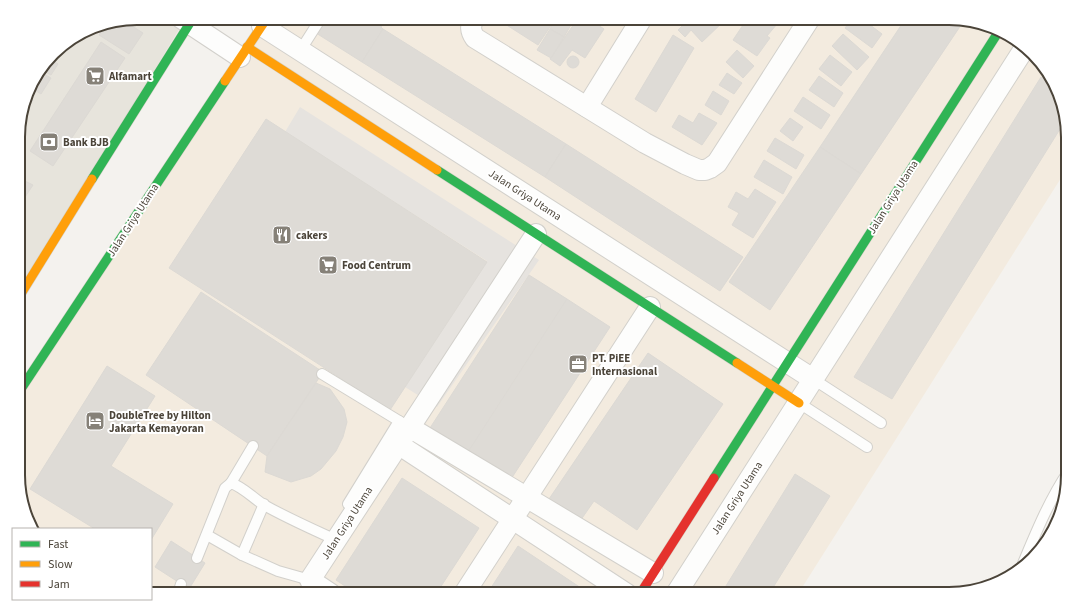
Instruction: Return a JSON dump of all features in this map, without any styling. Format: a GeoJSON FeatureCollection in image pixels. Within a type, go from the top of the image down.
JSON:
{"type":"FeatureCollection","features":[{"type":"Feature","properties":{"kind":"street"},"geometry":{"type":"LineString","coordinates":[[25,286],[184,25]]}},
{"type":"Feature","properties":{"kind":"street"},"geometry":{"type":"LineString","coordinates":[[196,25],[244,52],[536,234],[799,403]]}},
{"type":"Feature","properties":{"kind":"street","name":"Jalan Griya Utama"},"geometry":{"type":"LineString","coordinates":[[25,383],[263,25]]}},
{"type":"Feature","properties":{"kind":"street","name":"Jalan Griya Utama"},"geometry":{"type":"LineString","coordinates":[[269,25],[300,51],[813,379]]}},
{"type":"Feature","properties":{"kind":"street"},"geometry":{"type":"LineString","coordinates":[[471,25],[471,30],[475,38],[645,143],[699,170],[710,168],[716,163],[805,25]]}},
{"type":"Feature","properties":{"kind":"street"},"geometry":{"type":"LineString","coordinates":[[587,106],[638,25]]}},
{"type":"Feature","properties":{"kind":"street","name":"Jalan Griya Utama"},"geometry":{"type":"LineString","coordinates":[[644,587],[996,36]]}},
{"type":"Feature","properties":{"kind":"street","name":"Jalan Griya Utama"},"geometry":{"type":"LineString","coordinates":[[681,587],[1022,52]]}},
{"type":"Feature","properties":{"kind":"street","name":"Jalan Griya Utama"},"geometry":{"type":"LineString","coordinates":[[310,580],[398,444],[404,424],[536,234]]}},
{"type":"Feature","properties":{"kind":"street"},"geometry":{"type":"LineString","coordinates":[[468,587],[650,307]]}},
{"type":"Feature","properties":{"kind":"street"},"geometry":{"type":"LineString","coordinates":[[404,424],[653,573]]}},
{"type":"Feature","properties":{"kind":"street"},"geometry":{"type":"LineString","coordinates":[[398,444],[616,587]]}},
{"type":"Feature","properties":{"kind":"street"},"geometry":{"type":"LineString","coordinates":[[310,580],[320,587]]}},
{"type":"Feature","properties":{"kind":"lane"},"geometry":{"type":"LineString","coordinates":[[300,51],[317,25]]}},
{"type":"Feature","properties":{"kind":"lane"},"geometry":{"type":"LineString","coordinates":[[322,374],[404,424],[348,504]]}},
{"type":"Feature","properties":{"kind":"lane"},"geometry":{"type":"LineString","coordinates":[[813,379],[881,423]]}},
{"type":"Feature","properties":{"kind":"lane"},"geometry":{"type":"LineString","coordinates":[[799,403],[867,447]]}},
{"type":"Feature","properties":{"kind":"lane"},"geometry":{"type":"LineString","coordinates":[[197,558],[225,488],[231,483],[253,446]]}},
{"type":"Feature","properties":{"kind":"lane"},"geometry":{"type":"LineString","coordinates":[[1026,556],[1044,515],[1061,482]]}},
{"type":"Feature","properties":{"kind":"lane"},"geometry":{"type":"LineString","coordinates":[[231,483],[264,504],[306,527],[336,540]]}},
{"type":"Feature","properties":{"kind":"lane"},"geometry":{"type":"LineString","coordinates":[[242,554],[264,504]]}},
{"type":"Feature","properties":{"kind":"lane"},"geometry":{"type":"LineString","coordinates":[[207,535],[278,571],[310,580]]}},
{"type":"Feature","properties":{"kind":"shaded area"},"geometry":{"type":"Polygon","coordinates":[[[130,25],[182,25],[25,283],[26,123],[31,101],[40,81],[48,69],[63,53],[75,44],[101,31],[130,25]]]}},
{"type":"Feature","properties":{"kind":"shaded area"},"geometry":{"type":"Polygon","coordinates":[[[263,25],[963,26],[978,29],[1005,40],[1028,58],[1042,75],[1055,101],[1059,115],[1061,130],[1061,178],[802,587],[152,587],[152,528],[39,528],[31,511],[26,489],[25,384],[263,25]]]}},
{"type":"Feature","properties":{"kind":"shaded area"},"geometry":{"type":"Polygon","coordinates":[[[300,107],[539,260],[437,407],[405,387],[487,261],[285,132],[300,107]]]}},
{"type":"Feature","properties":{"kind":"building"},"geometry":{"type":"Polygon","coordinates":[[[130,25],[143,33],[129,54],[99,35],[102,31],[130,25]]]}},
{"type":"Feature","properties":{"kind":"building"},"geometry":{"type":"Polygon","coordinates":[[[321,25],[382,25],[381,27],[383,29],[362,62],[316,33],[321,25]]]}},
{"type":"Feature","properties":{"kind":"building"},"geometry":{"type":"Polygon","coordinates":[[[507,25],[551,25],[538,45],[507,25]]]}},
{"type":"Feature","properties":{"kind":"building"},"geometry":{"type":"Polygon","coordinates":[[[552,25],[571,25],[564,37],[550,29],[552,25]]]}},
{"type":"Feature","properties":{"kind":"building"},"geometry":{"type":"Polygon","coordinates":[[[573,25],[598,25],[604,29],[585,58],[572,50],[560,66],[550,59],[573,25]]]}},
{"type":"Feature","properties":{"kind":"building"},"geometry":{"type":"Polygon","coordinates":[[[683,25],[720,25],[702,42],[691,30],[685,37],[678,30],[683,25]]]}},
{"type":"Feature","properties":{"kind":"building"},"geometry":{"type":"Polygon","coordinates":[[[743,25],[776,25],[767,36],[770,38],[757,56],[733,40],[743,25]]]}},
{"type":"Feature","properties":{"kind":"building"},"geometry":{"type":"Polygon","coordinates":[[[847,25],[870,25],[882,34],[872,48],[845,28],[847,25]]]}},
{"type":"Feature","properties":{"kind":"building"},"geometry":{"type":"Polygon","coordinates":[[[901,25],[960,26],[861,174],[820,147],[901,25]]]}},
{"type":"Feature","properties":{"kind":"building"},"geometry":{"type":"Polygon","coordinates":[[[383,29],[566,144],[545,177],[362,62],[383,29]]]}},
{"type":"Feature","properties":{"kind":"building"},"geometry":{"type":"Polygon","coordinates":[[[550,29],[564,37],[551,58],[537,50],[550,29]]]}},
{"type":"Feature","properties":{"kind":"building"},"geometry":{"type":"Polygon","coordinates":[[[843,34],[869,57],[857,70],[832,46],[843,34]]]}},
{"type":"Feature","properties":{"kind":"building"},"geometry":{"type":"Polygon","coordinates":[[[673,35],[694,48],[656,112],[635,99],[673,35]]]}},
{"type":"Feature","properties":{"kind":"building"},"geometry":{"type":"Polygon","coordinates":[[[101,42],[125,58],[53,166],[30,151],[101,42]]]}},
{"type":"Feature","properties":{"kind":"building"},"geometry":{"type":"Polygon","coordinates":[[[737,50],[754,66],[743,78],[726,62],[737,50]]]}},
{"type":"Feature","properties":{"kind":"building"},"geometry":{"type":"Polygon","coordinates":[[[830,55],[852,72],[841,86],[819,69],[830,55]]]}},
{"type":"Feature","properties":{"kind":"building"},"geometry":{"type":"Polygon","coordinates":[[[571,56],[575,56],[579,62],[575,68],[571,68],[567,64],[567,60],[571,56]]]}},
{"type":"Feature","properties":{"kind":"building"},"geometry":{"type":"Polygon","coordinates":[[[55,62],[58,64],[51,75],[46,72],[55,62]]]}},
{"type":"Feature","properties":{"kind":"building"},"geometry":{"type":"Polygon","coordinates":[[[727,73],[742,83],[734,94],[719,85],[727,73]]]}},
{"type":"Feature","properties":{"kind":"building"},"geometry":{"type":"Polygon","coordinates":[[[44,74],[51,78],[41,94],[36,91],[44,74]]]}},
{"type":"Feature","properties":{"kind":"building"},"geometry":{"type":"Polygon","coordinates":[[[819,76],[843,93],[834,107],[809,90],[819,76]]]}},
{"type":"Feature","properties":{"kind":"building"},"geometry":{"type":"Polygon","coordinates":[[[1041,77],[1044,79],[1055,101],[1061,128],[892,399],[854,377],[1041,77]]]}},
{"type":"Feature","properties":{"kind":"building"},"geometry":{"type":"Polygon","coordinates":[[[713,91],[729,101],[721,115],[705,105],[713,91]]]}},
{"type":"Feature","properties":{"kind":"building"},"geometry":{"type":"Polygon","coordinates":[[[803,97],[830,115],[821,129],[794,111],[803,97]]]}},
{"type":"Feature","properties":{"kind":"building"},"geometry":{"type":"Polygon","coordinates":[[[699,113],[717,123],[702,145],[672,127],[679,115],[693,123],[699,113]]]}},
{"type":"Feature","properties":{"kind":"building"},"geometry":{"type":"Polygon","coordinates":[[[790,118],[803,127],[793,141],[780,131],[790,118]]]}},
{"type":"Feature","properties":{"kind":"building","name":"Food Centrum"},"geometry":{"type":"Polygon","coordinates":[[[266,119],[487,262],[390,410],[169,268],[266,119]]]}},
{"type":"Feature","properties":{"kind":"building"},"geometry":{"type":"Polygon","coordinates":[[[775,138],[804,155],[796,169],[767,151],[775,138]]]}},
{"type":"Feature","properties":{"kind":"building"},"geometry":{"type":"Polygon","coordinates":[[[566,144],[743,257],[720,291],[545,177],[566,144]]]}},
{"type":"Feature","properties":{"kind":"building"},"geometry":{"type":"Polygon","coordinates":[[[820,147],[861,174],[770,310],[729,282],[820,147]]]}},
{"type":"Feature","properties":{"kind":"building"},"geometry":{"type":"Polygon","coordinates":[[[764,160],[792,177],[783,194],[754,177],[764,160]]]}},
{"type":"Feature","properties":{"kind":"building"},"geometry":{"type":"Polygon","coordinates":[[[25,181],[33,185],[25,197],[25,181]]]}},
{"type":"Feature","properties":{"kind":"building"},"geometry":{"type":"Polygon","coordinates":[[[755,189],[776,202],[753,238],[732,225],[739,213],[728,207],[736,192],[748,199],[755,189]]]}},
{"type":"Feature","properties":{"kind":"building"},"geometry":{"type":"Polygon","coordinates":[[[529,275],[567,299],[468,452],[430,428],[529,275]]]}},
{"type":"Feature","properties":{"kind":"building"},"geometry":{"type":"Polygon","coordinates":[[[201,292],[323,372],[267,456],[146,375],[201,292]]]}},
{"type":"Feature","properties":{"kind":"building"},"geometry":{"type":"Polygon","coordinates":[[[567,299],[610,327],[511,479],[468,452],[567,299]]]}},
{"type":"Feature","properties":{"kind":"building"},"geometry":{"type":"Polygon","coordinates":[[[648,353],[723,404],[637,530],[594,501],[578,524],[547,502],[648,353]]]}},
{"type":"Feature","properties":{"kind":"building"},"geometry":{"type":"Polygon","coordinates":[[[107,366],[155,396],[111,466],[173,504],[152,538],[152,528],[93,528],[30,489],[107,366]]]}},
{"type":"Feature","properties":{"kind":"building"},"geometry":{"type":"Polygon","coordinates":[[[316,383],[330,389],[344,409],[347,422],[343,437],[336,451],[321,469],[311,476],[291,482],[265,472],[267,456],[316,383]]]}},
{"type":"Feature","properties":{"kind":"building"},"geometry":{"type":"Polygon","coordinates":[[[795,474],[830,496],[773,587],[725,587],[795,474]]]}},
{"type":"Feature","properties":{"kind":"building"},"geometry":{"type":"Polygon","coordinates":[[[402,478],[479,528],[441,587],[346,587],[336,580],[402,478]]]}},
{"type":"Feature","properties":{"kind":"building"},"geometry":{"type":"Polygon","coordinates":[[[171,541],[205,563],[190,587],[186,587],[155,567],[171,541]]]}},
{"type":"Feature","properties":{"kind":"building"},"geometry":{"type":"Polygon","coordinates":[[[518,546],[580,587],[492,587],[518,546]]]}},
{"type":"Feature","properties":{"kind":"traffic: fast"},"geometry":{"type":"LineString","coordinates":[[92,179],[189,25]]}},
{"type":"Feature","properties":{"kind":"traffic: fast"},"geometry":{"type":"LineString","coordinates":[[714,478],[996,36]]}},
{"type":"Feature","properties":{"kind":"traffic: fast"},"geometry":{"type":"LineString","coordinates":[[25,383],[225,81]]}},
{"type":"Feature","properties":{"kind":"traffic: fast"},"geometry":{"type":"LineString","coordinates":[[437,170],[737,363]]}},
{"type":"Feature","properties":{"kind":"traffic: slow"},"geometry":{"type":"LineString","coordinates":[[225,81],[262,25]]}},
{"type":"Feature","properties":{"kind":"traffic: slow"},"geometry":{"type":"LineString","coordinates":[[247,47],[437,170]]}},
{"type":"Feature","properties":{"kind":"traffic: slow"},"geometry":{"type":"LineString","coordinates":[[25,287],[92,179]]}},
{"type":"Feature","properties":{"kind":"traffic: slow"},"geometry":{"type":"LineString","coordinates":[[737,363],[799,403]]}},
{"type":"Feature","properties":{"kind":"traffic: jam"},"geometry":{"type":"LineString","coordinates":[[644,587],[714,478]]}},
{"type":"Feature","properties":{"kind":"place","name":"Alfamart"},"geometry":{"type":"Point","coordinates":[95,76]}},
{"type":"Feature","properties":{"kind":"place","name":"Bank BJB"},"geometry":{"type":"Point","coordinates":[49,142]}},
{"type":"Feature","properties":{"kind":"place","name":"cakers"},"geometry":{"type":"Point","coordinates":[282,235]}},
{"type":"Feature","properties":{"kind":"place","name":"Food Centrum"},"geometry":{"type":"Point","coordinates":[328,265]}},
{"type":"Feature","properties":{"kind":"place","name":"PT. PiEE Internasional"},"geometry":{"type":"Point","coordinates":[578,364]}},
{"type":"Feature","properties":{"kind":"place","name":"DoubleTree by Hilton Jakarta Kemayoran"},"geometry":{"type":"Point","coordinates":[95,421]}}]}
